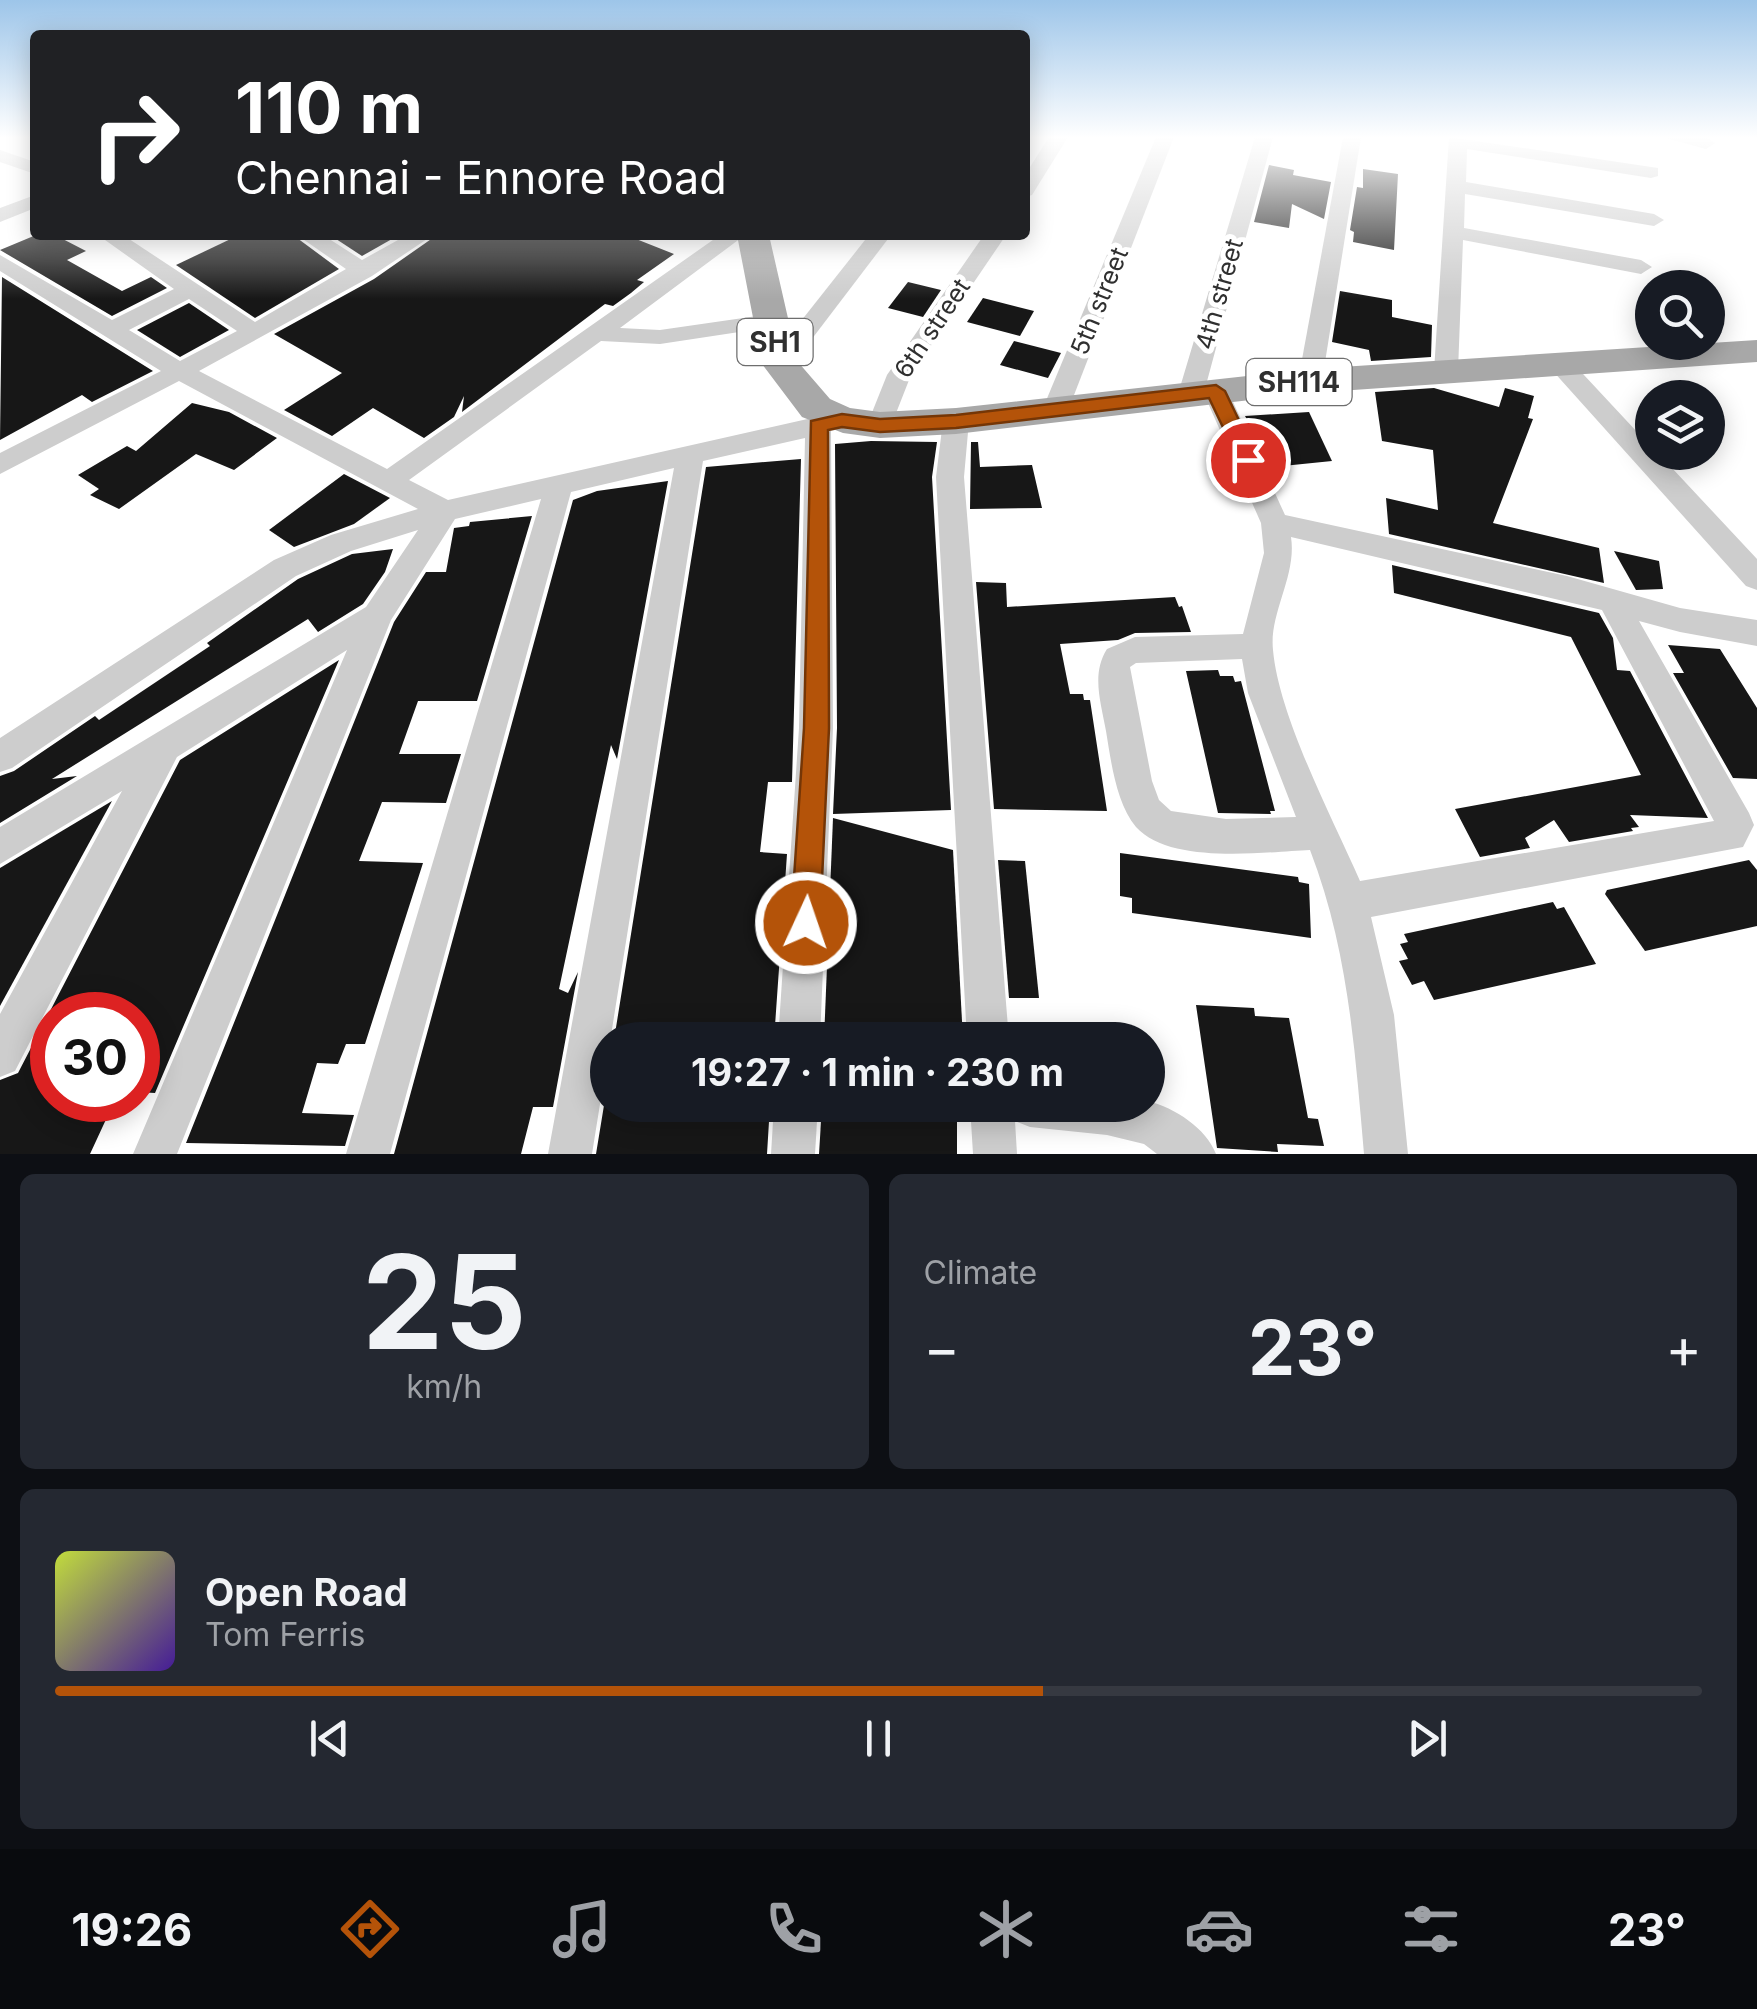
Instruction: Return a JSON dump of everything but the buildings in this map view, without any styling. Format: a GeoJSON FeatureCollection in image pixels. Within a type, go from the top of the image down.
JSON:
{"type":"FeatureCollection","features":[{"type":"Feature","properties":{"kind":"main road","name":"SH1"},"geometry":{"type":"LineString","coordinates":[[754,240],[780,364],[816,408],[847,424]]}},
{"type":"Feature","properties":{"kind":"main road","name":"SH114"},"geometry":{"type":"LineString","coordinates":[[847,424],[956,421],[1203,392],[1446,370],[1757,351]]}},
{"type":"Feature","properties":{"kind":"street","name":"5th street"},"geometry":{"type":"LineString","coordinates":[[1056,408],[1143,191]]}},
{"type":"Feature","properties":{"kind":"street","name":"4th street"},"geometry":{"type":"LineString","coordinates":[[1203,392],[1251,191]]}},
{"type":"Feature","properties":{"kind":"street"},"geometry":{"type":"LineString","coordinates":[[1310,381],[1343,191]]}},
{"type":"Feature","properties":{"kind":"street"},"geometry":{"type":"LineString","coordinates":[[1446,370],[1456,191]]}},
{"type":"Feature","properties":{"kind":"street"},"geometry":{"type":"LineString","coordinates":[[1484,191],[1654,220]]}},
{"type":"Feature","properties":{"kind":"street"},"geometry":{"type":"LineString","coordinates":[[0,216],[30,204]]}},
{"type":"Feature","properties":{"kind":"street"},"geometry":{"type":"LineString","coordinates":[[1453,232],[1641,267]]}},
{"type":"Feature","properties":{"kind":"street"},"geometry":{"type":"LineString","coordinates":[[115,240],[254,332]]}},
{"type":"Feature","properties":{"kind":"street"},"geometry":{"type":"LineString","coordinates":[[316,240],[364,271]]}},
{"type":"Feature","properties":{"kind":"street"},"geometry":{"type":"LineString","coordinates":[[0,465],[254,332],[414,240]]}},
{"type":"Feature","properties":{"kind":"street"},"geometry":{"type":"LineString","coordinates":[[390,480],[727,240]]}},
{"type":"Feature","properties":{"kind":"street"},"geometry":{"type":"LineString","coordinates":[[780,364],[876,240]]}},
{"type":"Feature","properties":{"kind":"street","name":"6th street"},"geometry":{"type":"LineString","coordinates":[[847,424],[899,374],[992,240]]}},
{"type":"Feature","properties":{"kind":"street"},"geometry":{"type":"LineString","coordinates":[[0,262],[179,371],[445,511]]}},
{"type":"Feature","properties":{"kind":"street"},"geometry":{"type":"LineString","coordinates":[[113,329],[189,290]]}},
{"type":"Feature","properties":{"kind":"street"},"geometry":{"type":"LineString","coordinates":[[599,334],[660,337],[771,321]]}},
{"type":"Feature","properties":{"kind":"street"},"geometry":{"type":"LineString","coordinates":[[1561,365],[1757,578]]}},
{"type":"Feature","properties":{"kind":"street"},"geometry":{"type":"LineString","coordinates":[[1203,392],[1275,523],[1279,553],[1256,646],[1264,693],[1349,902],[1373,1015],[1386,1154]]}},
{"type":"Feature","properties":{"kind":"street"},"geometry":{"type":"LineString","coordinates":[[956,421],[950,477],[987,1022]]}},
{"type":"Feature","properties":{"kind":"street"},"geometry":{"type":"LineString","coordinates":[[0,756],[285,568],[341,543],[445,511],[847,424],[816,728],[801,1022]]}},
{"type":"Feature","properties":{"kind":"street"},"geometry":{"type":"LineString","coordinates":[[570,1154],[690,456]]}},
{"type":"Feature","properties":{"kind":"street"},"geometry":{"type":"LineString","coordinates":[[368,1154],[559,486]]}},
{"type":"Feature","properties":{"kind":"street"},"geometry":{"type":"LineString","coordinates":[[156,1154],[377,616],[445,511]]}},
{"type":"Feature","properties":{"kind":"street"},"geometry":{"type":"LineString","coordinates":[[1275,523],[1680,620],[1757,633]]}},
{"type":"Feature","properties":{"kind":"street"},"geometry":{"type":"LineString","coordinates":[[1349,902],[1730,835],[1736,825],[1612,602]]}},
{"type":"Feature","properties":{"kind":"street"},"geometry":{"type":"LineString","coordinates":[[0,847],[377,616]]}},
{"type":"Feature","properties":{"kind":"street"},"geometry":{"type":"LineString","coordinates":[[1256,646],[1136,650],[1121,654],[1114,662],[1113,675],[1138,793],[1148,816],[1168,829],[1191,835],[1319,833]]}},
{"type":"Feature","properties":{"kind":"street"},"geometry":{"type":"LineString","coordinates":[[0,1056],[167,744]]}},
{"type":"Feature","properties":{"kind":"street"},"geometry":{"type":"LineString","coordinates":[[793,1154],[795,1122]]}},
{"type":"Feature","properties":{"kind":"street"},"geometry":{"type":"LineString","coordinates":[[993,1122],[996,1154]]}},
{"type":"Feature","properties":{"kind":"street"},"geometry":{"type":"LineString","coordinates":[[1144,1122],[1155,1125],[1194,1154]]}},
{"type":"Feature","properties":{"kind":"route"},"geometry":{"type":"LineString","coordinates":[[806,923],[816,728],[818,426],[842,420],[880,425],[956,421],[1216,391],[1248,460]]}}]}
